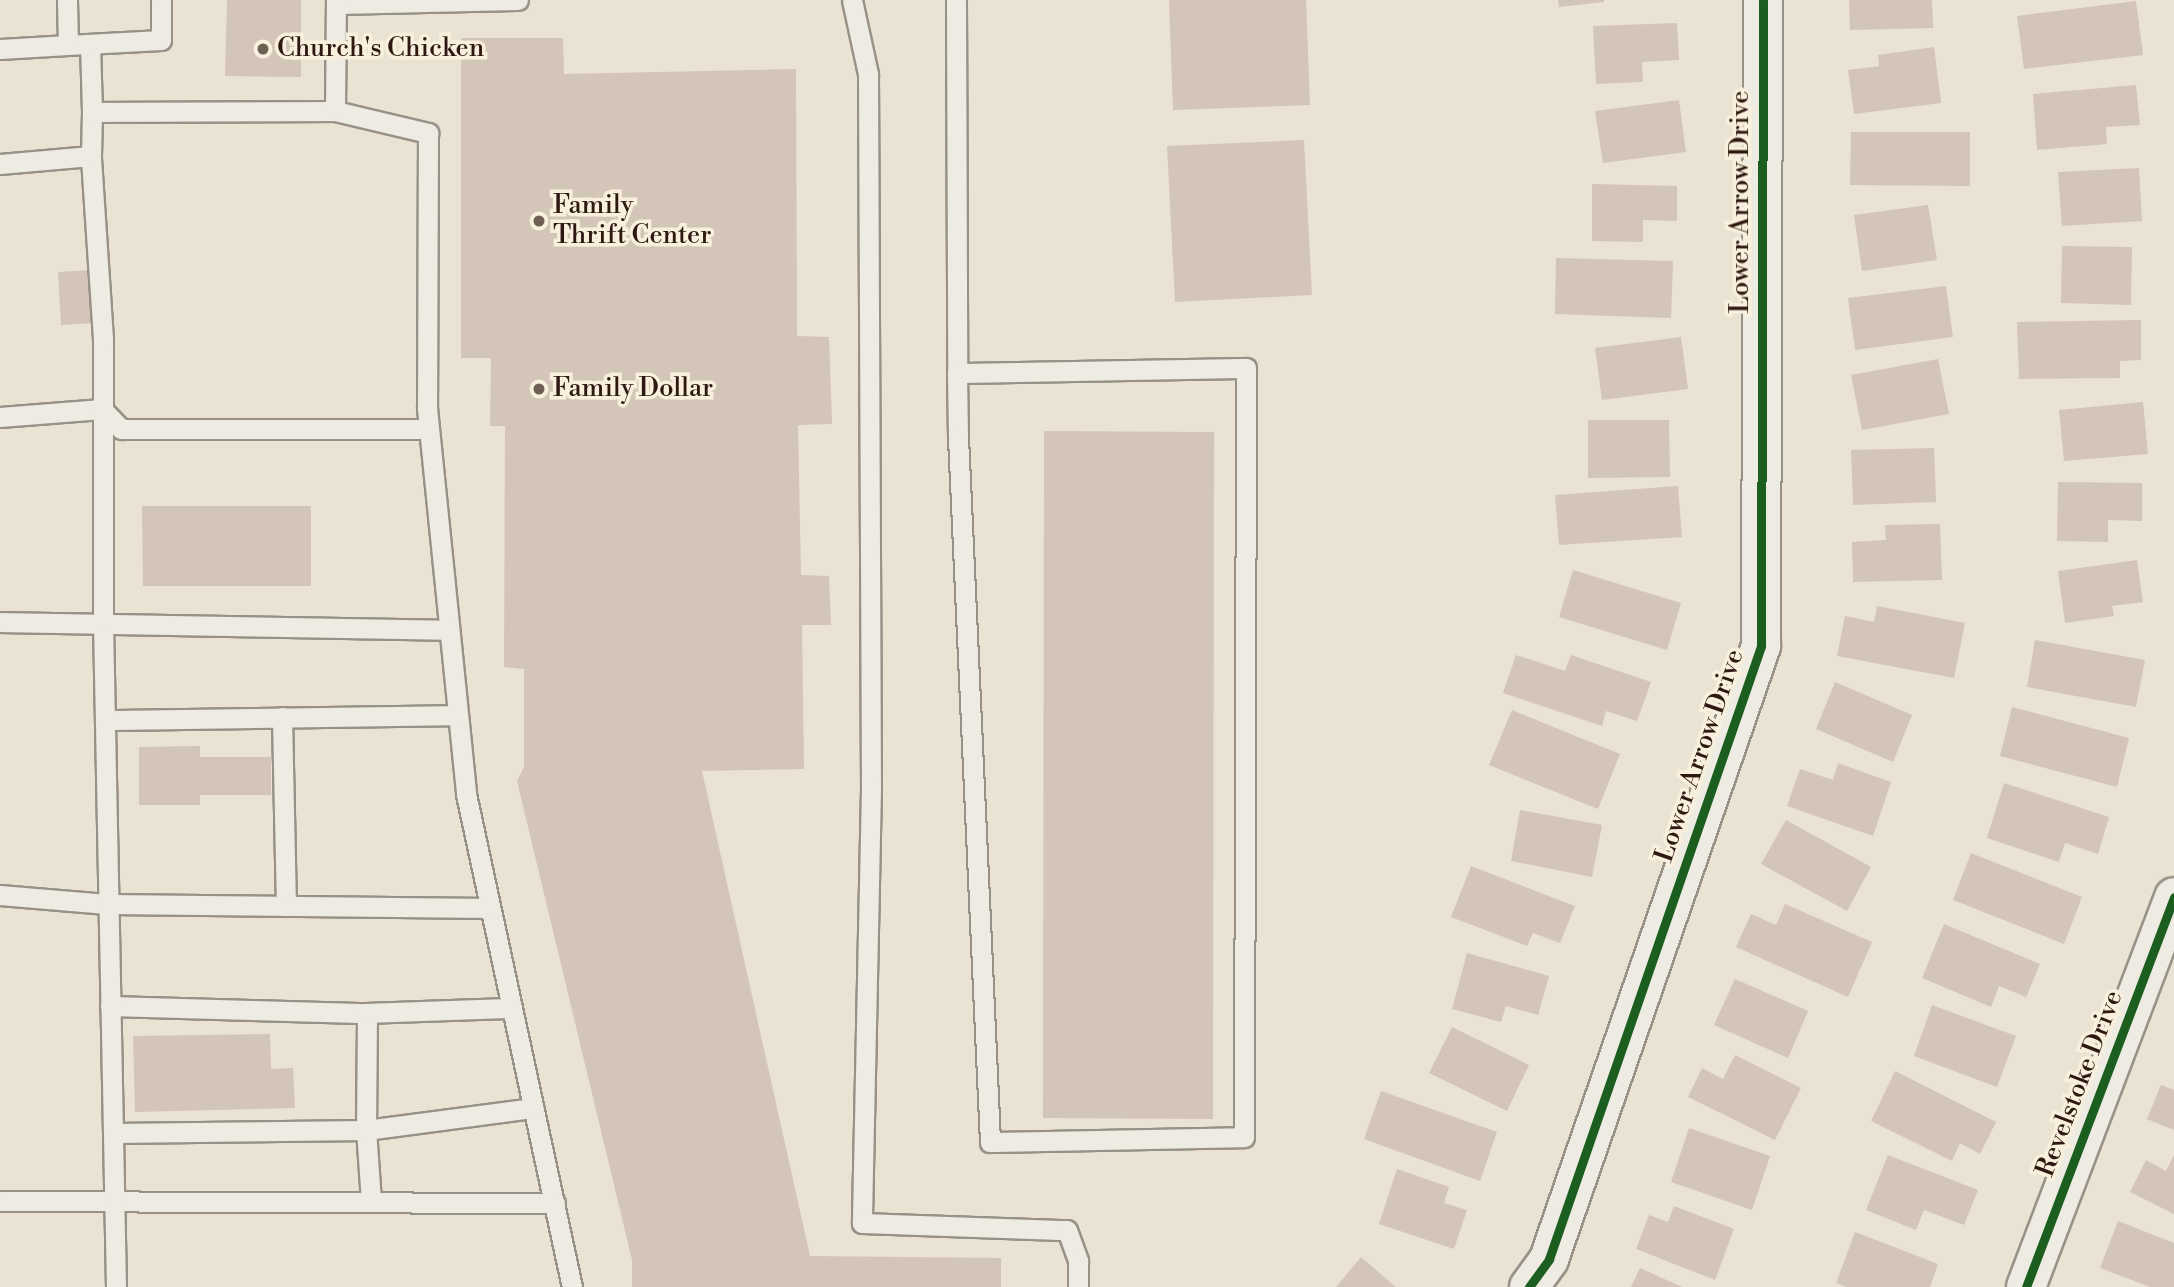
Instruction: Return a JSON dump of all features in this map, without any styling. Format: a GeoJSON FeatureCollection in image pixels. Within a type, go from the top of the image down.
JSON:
{"type":"FeatureCollection","features":[{"type":"Feature","properties":{"kind":"street","name":"Lower Arrow Drive"},"geometry":{"type":"LineString","coordinates":[[1529,1287],[1549,1259],[1761,646],[1763,0]]}},
{"type":"Feature","properties":{"kind":"street","name":"Revelstoke Drive"},"geometry":{"type":"LineString","coordinates":[[2026,1287],[2174,897]]}},
{"type":"Feature","properties":{"kind":"lane"},"geometry":{"type":"LineString","coordinates":[[66,0],[68,45]]}},
{"type":"Feature","properties":{"kind":"lane"},"geometry":{"type":"LineString","coordinates":[[0,49],[162,40],[161,0]]}},
{"type":"Feature","properties":{"kind":"lane"},"geometry":{"type":"LineString","coordinates":[[335,111],[337,2],[518,0]]}},
{"type":"Feature","properties":{"kind":"lane"},"geometry":{"type":"LineString","coordinates":[[852,0],[868,87],[871,788],[862,1223],[1067,1230],[1078,1261],[1078,1287]]}},
{"type":"Feature","properties":{"kind":"lane"},"geometry":{"type":"LineString","coordinates":[[956,0],[957,373],[958,451],[990,1142],[1244,1137],[1246,368],[957,373]]}},
{"type":"Feature","properties":{"kind":"lane"},"geometry":{"type":"LineString","coordinates":[[90,44],[91,156],[103,339],[103,623],[116,1287]]}},
{"type":"Feature","properties":{"kind":"lane"},"geometry":{"type":"LineString","coordinates":[[92,112],[335,111],[428,133],[429,429],[466,794],[572,1287]]}},
{"type":"Feature","properties":{"kind":"lane"},"geometry":{"type":"LineString","coordinates":[[0,164],[91,156]]}},
{"type":"Feature","properties":{"kind":"lane"},"geometry":{"type":"LineString","coordinates":[[102,409],[121,429],[429,429]]}},
{"type":"Feature","properties":{"kind":"lane"},"geometry":{"type":"LineString","coordinates":[[0,416],[102,409]]}},
{"type":"Feature","properties":{"kind":"lane"},"geometry":{"type":"LineString","coordinates":[[0,622],[449,630]]}},
{"type":"Feature","properties":{"kind":"lane"},"geometry":{"type":"LineString","coordinates":[[106,720],[457,715]]}},
{"type":"Feature","properties":{"kind":"lane"},"geometry":{"type":"LineString","coordinates":[[282,717],[286,906]]}},
{"type":"Feature","properties":{"kind":"lane"},"geometry":{"type":"LineString","coordinates":[[0,895],[107,904],[490,908]]}},
{"type":"Feature","properties":{"kind":"lane"},"geometry":{"type":"LineString","coordinates":[[110,1006],[367,1013],[512,1008]]}},
{"type":"Feature","properties":{"kind":"lane"},"geometry":{"type":"LineString","coordinates":[[367,1013],[366,1130],[371,1201]]}},
{"type":"Feature","properties":{"kind":"lane"},"geometry":{"type":"LineString","coordinates":[[113,1133],[366,1130],[534,1108]]}},
{"type":"Feature","properties":{"kind":"lane"},"geometry":{"type":"LineString","coordinates":[[0,1201],[115,1204],[371,1201],[555,1203]]}},
{"type":"Feature","properties":{"kind":"building"},"geometry":{"type":"Polygon","coordinates":[[[227,0],[301,0],[301,77],[225,76],[227,0]]]}},
{"type":"Feature","properties":{"kind":"building"},"geometry":{"type":"Polygon","coordinates":[[[1169,0],[1306,0],[1310,105],[1173,110],[1169,0]]]}},
{"type":"Feature","properties":{"kind":"building"},"geometry":{"type":"Polygon","coordinates":[[[1558,0],[1604,0],[1604,2],[1559,7],[1558,0]]]}},
{"type":"Feature","properties":{"kind":"building"},"geometry":{"type":"Polygon","coordinates":[[[1849,0],[1932,0],[1933,28],[1850,30],[1849,0]]]}},
{"type":"Feature","properties":{"kind":"building"},"geometry":{"type":"Polygon","coordinates":[[[2136,1],[2143,55],[2024,69],[2017,16],[2136,1]]]}},
{"type":"Feature","properties":{"kind":"building"},"geometry":{"type":"Polygon","coordinates":[[[1677,23],[1679,60],[1642,62],[1643,82],[1596,84],[1593,26],[1677,23]]]}},
{"type":"Feature","properties":{"kind":"building"},"geometry":{"type":"Polygon","coordinates":[[[461,38],[563,38],[564,74],[796,69],[797,336],[829,337],[832,424],[798,425],[801,575],[829,576],[831,625],[802,625],[804,769],[702,771],[810,1256],[1001,1258],[1001,1287],[632,1287],[632,1260],[517,781],[524,767],[524,669],[504,667],[505,426],[490,426],[491,358],[461,358],[461,38]]]}},
{"type":"Feature","properties":{"kind":"building"},"geometry":{"type":"Polygon","coordinates":[[[1934,47],[1941,103],[1854,114],[1848,70],[1879,66],[1878,55],[1934,47]]]}},
{"type":"Feature","properties":{"kind":"building"},"geometry":{"type":"Polygon","coordinates":[[[2136,85],[2140,125],[2106,127],[2107,144],[2037,150],[2033,94],[2136,85]]]}},
{"type":"Feature","properties":{"kind":"building"},"geometry":{"type":"Polygon","coordinates":[[[1679,100],[1686,152],[1603,163],[1595,111],[1679,100]]]}},
{"type":"Feature","properties":{"kind":"building"},"geometry":{"type":"Polygon","coordinates":[[[1851,132],[1970,132],[1970,186],[1850,185],[1851,132]]]}},
{"type":"Feature","properties":{"kind":"building"},"geometry":{"type":"Polygon","coordinates":[[[1304,140],[1312,295],[1175,302],[1167,146],[1304,140]]]}},
{"type":"Feature","properties":{"kind":"building"},"geometry":{"type":"Polygon","coordinates":[[[2139,168],[2142,221],[2062,226],[2058,172],[2139,168]]]}},
{"type":"Feature","properties":{"kind":"building"},"geometry":{"type":"Polygon","coordinates":[[[1592,184],[1677,186],[1677,221],[1643,220],[1643,242],[1592,241],[1592,184]]]}},
{"type":"Feature","properties":{"kind":"building"},"geometry":{"type":"Polygon","coordinates":[[[1928,205],[1937,260],[1862,271],[1854,215],[1928,205]]]}},
{"type":"Feature","properties":{"kind":"building"},"geometry":{"type":"Polygon","coordinates":[[[2062,246],[2132,247],[2131,305],[2061,303],[2062,246]]]}},
{"type":"Feature","properties":{"kind":"building"},"geometry":{"type":"Polygon","coordinates":[[[1556,258],[1673,261],[1671,318],[1555,314],[1556,258]]]}},
{"type":"Feature","properties":{"kind":"building"},"geometry":{"type":"Polygon","coordinates":[[[91,270],[95,323],[61,325],[58,272],[91,270]]]}},
{"type":"Feature","properties":{"kind":"building"},"geometry":{"type":"Polygon","coordinates":[[[1946,286],[1953,337],[1855,350],[1848,298],[1946,286]]]}},
{"type":"Feature","properties":{"kind":"building"},"geometry":{"type":"Polygon","coordinates":[[[2141,320],[2141,360],[2120,361],[2120,378],[2019,379],[2017,322],[2141,320]]]}},
{"type":"Feature","properties":{"kind":"building"},"geometry":{"type":"Polygon","coordinates":[[[1681,337],[1688,389],[1602,400],[1595,348],[1681,337]]]}},
{"type":"Feature","properties":{"kind":"building"},"geometry":{"type":"Polygon","coordinates":[[[1938,359],[1949,414],[1862,430],[1851,375],[1938,359]]]}},
{"type":"Feature","properties":{"kind":"building"},"geometry":{"type":"Polygon","coordinates":[[[2143,402],[2148,454],[2064,461],[2059,410],[2143,402]]]}},
{"type":"Feature","properties":{"kind":"building"},"geometry":{"type":"Polygon","coordinates":[[[1588,420],[1669,420],[1670,477],[1588,478],[1588,420]]]}},
{"type":"Feature","properties":{"kind":"building"},"geometry":{"type":"Polygon","coordinates":[[[1044,431],[1214,432],[1213,1119],[1043,1118],[1044,431]]]}},
{"type":"Feature","properties":{"kind":"building"},"geometry":{"type":"Polygon","coordinates":[[[1934,448],[1936,502],[1853,505],[1851,450],[1934,448]]]}},
{"type":"Feature","properties":{"kind":"building"},"geometry":{"type":"Polygon","coordinates":[[[2058,482],[2142,483],[2142,521],[2108,520],[2108,542],[2057,541],[2058,482]]]}},
{"type":"Feature","properties":{"kind":"building"},"geometry":{"type":"Polygon","coordinates":[[[1678,486],[1682,537],[1559,545],[1555,495],[1678,486]]]}},
{"type":"Feature","properties":{"kind":"building"},"geometry":{"type":"Polygon","coordinates":[[[142,506],[311,506],[311,586],[143,586],[142,506]]]}},
{"type":"Feature","properties":{"kind":"building"},"geometry":{"type":"Polygon","coordinates":[[[1940,524],[1942,580],[1853,582],[1852,542],[1886,540],[1885,525],[1940,524]]]}},
{"type":"Feature","properties":{"kind":"building"},"geometry":{"type":"Polygon","coordinates":[[[2137,560],[2143,602],[2112,606],[2114,616],[2065,623],[2058,571],[2137,560]]]}},
{"type":"Feature","properties":{"kind":"building"},"geometry":{"type":"Polygon","coordinates":[[[1573,570],[1681,603],[1667,650],[1559,617],[1573,570]]]}},
{"type":"Feature","properties":{"kind":"building"},"geometry":{"type":"Polygon","coordinates":[[[1877,606],[1965,623],[1954,678],[1837,656],[1845,616],[1874,622],[1877,606]]]}},
{"type":"Feature","properties":{"kind":"building"},"geometry":{"type":"Polygon","coordinates":[[[2035,640],[2145,660],[2136,707],[2027,687],[2035,640]]]}},
{"type":"Feature","properties":{"kind":"building"},"geometry":{"type":"Polygon","coordinates":[[[1516,655],[1565,671],[1571,655],[1651,682],[1637,721],[1606,711],[1602,726],[1503,693],[1516,655]]]}},
{"type":"Feature","properties":{"kind":"building"},"geometry":{"type":"Polygon","coordinates":[[[1835,682],[1912,715],[1893,762],[1816,729],[1835,682]]]}},
{"type":"Feature","properties":{"kind":"building"},"geometry":{"type":"Polygon","coordinates":[[[2012,707],[2129,738],[2117,787],[2000,756],[2012,707]]]}},
{"type":"Feature","properties":{"kind":"building"},"geometry":{"type":"Polygon","coordinates":[[[1512,710],[1620,754],[1598,809],[1489,765],[1512,710]]]}},
{"type":"Feature","properties":{"kind":"building"},"geometry":{"type":"Polygon","coordinates":[[[200,746],[200,757],[271,757],[271,795],[200,795],[200,805],[139,805],[139,747],[200,746]]]}},
{"type":"Feature","properties":{"kind":"building"},"geometry":{"type":"Polygon","coordinates":[[[1838,763],[1891,782],[1873,836],[1787,806],[1800,769],[1833,780],[1838,763]]]}},
{"type":"Feature","properties":{"kind":"building"},"geometry":{"type":"Polygon","coordinates":[[[2004,783],[2109,817],[2098,854],[2065,843],[2059,862],[1987,838],[2004,783]]]}},
{"type":"Feature","properties":{"kind":"building"},"geometry":{"type":"Polygon","coordinates":[[[1520,810],[1602,825],[1592,877],[1511,861],[1520,810]]]}},
{"type":"Feature","properties":{"kind":"building"},"geometry":{"type":"Polygon","coordinates":[[[1786,820],[1871,867],[1847,911],[1761,864],[1786,820]]]}},
{"type":"Feature","properties":{"kind":"building"},"geometry":{"type":"Polygon","coordinates":[[[1971,853],[2082,897],[2064,944],[1953,900],[1971,853]]]}},
{"type":"Feature","properties":{"kind":"building"},"geometry":{"type":"Polygon","coordinates":[[[1471,866],[1575,906],[1560,943],[1533,933],[1527,946],[1451,917],[1471,866]]]}},
{"type":"Feature","properties":{"kind":"building"},"geometry":{"type":"Polygon","coordinates":[[[1785,904],[1872,942],[1848,997],[1736,947],[1751,914],[1776,925],[1785,904]]]}},
{"type":"Feature","properties":{"kind":"building"},"geometry":{"type":"Polygon","coordinates":[[[1944,924],[2040,964],[2026,997],[1999,986],[1991,1007],[1922,978],[1944,924]]]}},
{"type":"Feature","properties":{"kind":"building"},"geometry":{"type":"Polygon","coordinates":[[[1467,953],[1549,976],[1538,1015],[1506,1006],[1501,1022],[1452,1009],[1467,953]]]}},
{"type":"Feature","properties":{"kind":"building"},"geometry":{"type":"Polygon","coordinates":[[[1735,979],[1808,1011],[1788,1058],[1714,1025],[1735,979]]]}},
{"type":"Feature","properties":{"kind":"building"},"geometry":{"type":"Polygon","coordinates":[[[1932,1005],[2016,1036],[1997,1087],[1914,1056],[1932,1005]]]}},
{"type":"Feature","properties":{"kind":"building"},"geometry":{"type":"Polygon","coordinates":[[[1452,1027],[1529,1065],[1507,1111],[1429,1073],[1452,1027]]]}},
{"type":"Feature","properties":{"kind":"building"},"geometry":{"type":"Polygon","coordinates":[[[270,1034],[271,1069],[293,1068],[295,1108],[135,1112],[133,1036],[270,1034]]]}},
{"type":"Feature","properties":{"kind":"building"},"geometry":{"type":"Polygon","coordinates":[[[1735,1055],[1801,1088],[1775,1140],[1688,1097],[1702,1068],[1723,1079],[1735,1055]]]}},
{"type":"Feature","properties":{"kind":"building"},"geometry":{"type":"Polygon","coordinates":[[[1895,1071],[1996,1122],[1980,1154],[1960,1143],[1952,1161],[1871,1121],[1895,1071]]]}},
{"type":"Feature","properties":{"kind":"building"},"geometry":{"type":"Polygon","coordinates":[[[2161,1085],[2174,1090],[2174,1130],[2147,1119],[2161,1085]]]}},
{"type":"Feature","properties":{"kind":"building"},"geometry":{"type":"Polygon","coordinates":[[[1381,1091],[1497,1132],[1480,1181],[1364,1139],[1381,1091]]]}},
{"type":"Feature","properties":{"kind":"building"},"geometry":{"type":"Polygon","coordinates":[[[1689,1128],[1770,1156],[1752,1210],[1671,1182],[1689,1128]]]}},
{"type":"Feature","properties":{"kind":"building"},"geometry":{"type":"Polygon","coordinates":[[[1888,1155],[1978,1190],[1964,1225],[1924,1210],[1916,1230],[1866,1210],[1888,1155]]]}},
{"type":"Feature","properties":{"kind":"building"},"geometry":{"type":"Polygon","coordinates":[[[2174,1155],[2174,1214],[2130,1192],[2146,1160],[2166,1171],[2174,1155]]]}},
{"type":"Feature","properties":{"kind":"building"},"geometry":{"type":"Polygon","coordinates":[[[1397,1169],[1449,1187],[1444,1203],[1467,1210],[1454,1249],[1379,1224],[1397,1169]]]}},
{"type":"Feature","properties":{"kind":"building"},"geometry":{"type":"Polygon","coordinates":[[[1674,1206],[1734,1229],[1715,1280],[1636,1249],[1649,1215],[1668,1222],[1674,1206]]]}},
{"type":"Feature","properties":{"kind":"building"},"geometry":{"type":"Polygon","coordinates":[[[2118,1221],[2174,1243],[2174,1287],[2150,1287],[2100,1268],[2118,1221]]]}},
{"type":"Feature","properties":{"kind":"building"},"geometry":{"type":"Polygon","coordinates":[[[1855,1232],[1938,1264],[1930,1287],[1846,1287],[1836,1283],[1855,1232]]]}},
{"type":"Feature","properties":{"kind":"building"},"geometry":{"type":"Polygon","coordinates":[[[1361,1257],[1396,1287],[1336,1287],[1361,1257]]]}},
{"type":"Feature","properties":{"kind":"building"},"geometry":{"type":"Polygon","coordinates":[[[1640,1268],[1682,1287],[1631,1287],[1640,1268]]]}},
{"type":"Feature","properties":{"kind":"cycle path"},"geometry":{"type":"LineString","coordinates":[[1529,1287],[1549,1259],[1761,646],[1763,0]]}},
{"type":"Feature","properties":{"kind":"cycle path"},"geometry":{"type":"LineString","coordinates":[[2026,1287],[2174,897]]}},
{"type":"Feature","properties":{"kind":"place","name":"Church's Chicken"},"geometry":{"type":"Point","coordinates":[263,49]}},
{"type":"Feature","properties":{"kind":"place","name":"Family Thrift Center"},"geometry":{"type":"Point","coordinates":[539,221]}},
{"type":"Feature","properties":{"kind":"place","name":"Family Dollar"},"geometry":{"type":"Point","coordinates":[539,389]}}]}
